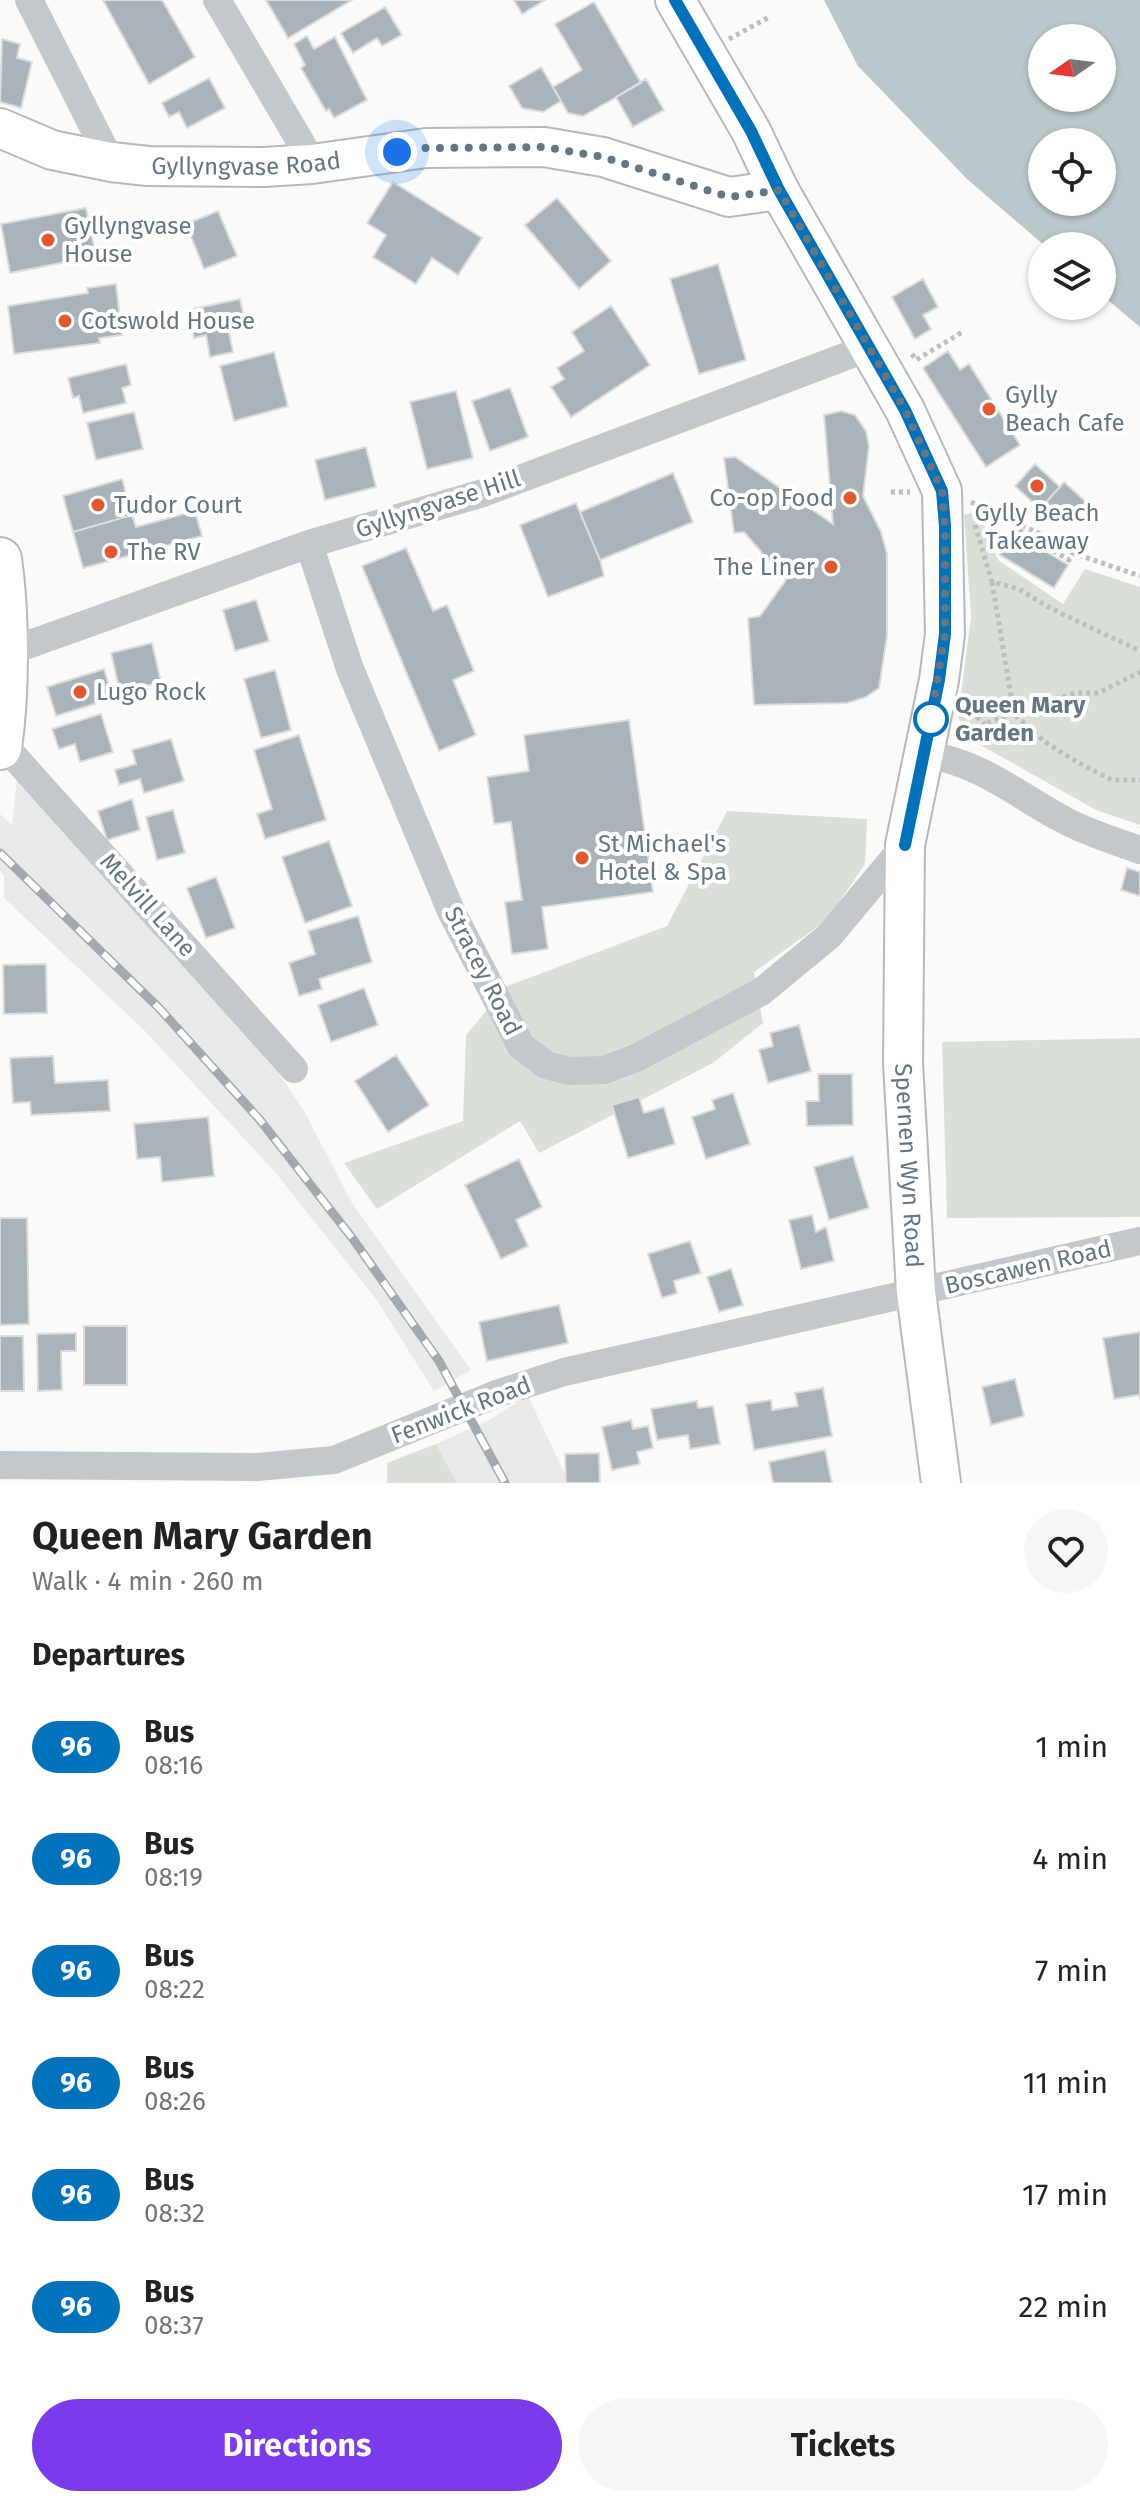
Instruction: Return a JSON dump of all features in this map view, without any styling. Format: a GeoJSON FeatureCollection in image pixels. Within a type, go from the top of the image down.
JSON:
{"type":"FeatureCollection","features":[{"type":"Feature","properties":{"kind":"main road"},"geometry":{"type":"LineString","coordinates":[[0,559],[5,653],[0,748]]}},
{"type":"Feature","properties":{"kind":"street"},"geometry":{"type":"LineString","coordinates":[[29,0],[111,162]]}},
{"type":"Feature","properties":{"kind":"street"},"geometry":{"type":"LineString","coordinates":[[217,0],[312,164]]}},
{"type":"Feature","properties":{"kind":"street","name":"Spernen Wyn Road"},"geometry":{"type":"LineString","coordinates":[[675,0],[905,410],[942,491],[945,634],[939,680],[905,845],[903,1063],[916,1292],[941,1483]]}},
{"type":"Feature","properties":{"kind":"street","name":"Gyllyngvase Road"},"geometry":{"type":"LineString","coordinates":[[0,128],[52,150],[148,166],[264,167],[312,164],[426,148],[544,147],[603,157],[729,197],[779,190]]}},
{"type":"Feature","properties":{"kind":"street","name":"Gyllyngvase Hill"},"geometry":{"type":"LineString","coordinates":[[5,653],[309,544],[483,493],[868,348]]}},
{"type":"Feature","properties":{"kind":"street","name":"Stracey Road"},"geometry":{"type":"LineString","coordinates":[[309,544],[350,669],[445,897],[521,1046],[546,1065],[569,1071],[604,1070],[636,1058],[761,992],[829,936],[905,845]]}},
{"type":"Feature","properties":{"kind":"street","name":"Melvill Lane"},"geometry":{"type":"LineString","coordinates":[[1,742],[294,1069]]}},
{"type":"Feature","properties":{"kind":"street"},"geometry":{"type":"LineString","coordinates":[[924,754],[950,758],[987,773],[1066,821],[1140,850]]}},
{"type":"Feature","properties":{"kind":"street","name":"Boscawen Road"},"geometry":{"type":"LineString","coordinates":[[916,1292],[1140,1241]]}},
{"type":"Feature","properties":{"kind":"street","name":"Fenwick Road"},"geometry":{"type":"LineString","coordinates":[[0,1465],[257,1467],[334,1460],[499,1393],[564,1372],[916,1292]]}},
{"type":"Feature","properties":{"kind":"path"},"geometry":{"type":"LineString","coordinates":[[726,41],[771,16]]}},
{"type":"Feature","properties":{"kind":"path"},"geometry":{"type":"LineString","coordinates":[[916,360],[964,331]]}},
{"type":"Feature","properties":{"kind":"path"},"geometry":{"type":"LineString","coordinates":[[970,502],[992,582],[1014,714],[1045,742],[1089,768],[1112,780],[1140,780]]}},
{"type":"Feature","properties":{"kind":"path"},"geometry":{"type":"LineString","coordinates":[[1019,530],[1069,560],[1073,553]]}},
{"type":"Feature","properties":{"kind":"path"},"geometry":{"type":"LineString","coordinates":[[1043,544],[1047,537]]}},
{"type":"Feature","properties":{"kind":"path"},"geometry":{"type":"LineString","coordinates":[[992,582],[1019,589],[1050,608],[1140,651]]}},
{"type":"Feature","properties":{"kind":"path"},"geometry":{"type":"LineString","coordinates":[[969,766],[985,724],[1043,702],[1076,693],[1098,693],[1140,672]]}},
{"type":"Feature","properties":{"kind":"shaded area"},"geometry":{"type":"Polygon","coordinates":[[[824,0],[1140,0],[1140,327],[1116,307],[1116,232],[1029,232],[967,179],[858,66],[824,0]]]}},
{"type":"Feature","properties":{"kind":"shaded area","name":"Queen Mary Garden"},"geometry":{"type":"Polygon","coordinates":[[[979,513],[998,560],[1063,604],[1085,569],[1140,587],[1140,825],[1096,810],[968,738],[958,717],[971,617],[964,515],[979,513]]]}},
{"type":"Feature","properties":{"kind":"shaded area"},"geometry":{"type":"Polygon","coordinates":[[[17,779],[268,1057],[304,1111],[352,1203],[471,1370],[434,1391],[376,1299],[275,1172],[144,1030],[4,898],[4,875],[0,871],[0,814],[12,825],[17,779]]]}},
{"type":"Feature","properties":{"kind":"shaded area"},"geometry":{"type":"Polygon","coordinates":[[[727,811],[867,819],[865,864],[827,920],[754,972],[763,1023],[713,1063],[539,1153],[520,1121],[377,1209],[344,1163],[463,1121],[466,1035],[507,986],[667,926],[727,811]]]}},
{"type":"Feature","properties":{"kind":"shaded area"},"geometry":{"type":"Polygon","coordinates":[[[1140,1038],[1140,1217],[947,1218],[942,1042],[1140,1038]]]}},
{"type":"Feature","properties":{"kind":"shaded area"},"geometry":{"type":"Polygon","coordinates":[[[528,1396],[569,1483],[457,1483],[436,1444],[491,1419],[528,1396]]]}},
{"type":"Feature","properties":{"kind":"shaded area"},"geometry":{"type":"Polygon","coordinates":[[[436,1444],[457,1483],[387,1483],[387,1463],[436,1444]]]}},
{"type":"Feature","properties":{"kind":"building"},"geometry":{"type":"Polygon","coordinates":[[[103,0],[162,0],[195,57],[149,84],[103,0]]]}},
{"type":"Feature","properties":{"kind":"building"},"geometry":{"type":"Polygon","coordinates":[[[266,0],[352,0],[288,38],[266,0]]]}},
{"type":"Feature","properties":{"kind":"building"},"geometry":{"type":"Polygon","coordinates":[[[514,0],[545,0],[522,14],[514,0]]]}},
{"type":"Feature","properties":{"kind":"building"},"geometry":{"type":"Polygon","coordinates":[[[594,2],[641,83],[583,116],[568,113],[553,87],[582,70],[555,24],[594,2]]]}},
{"type":"Feature","properties":{"kind":"building"},"geometry":{"type":"Polygon","coordinates":[[[385,7],[402,35],[382,46],[377,38],[353,53],[341,33],[385,7]]]}},
{"type":"Feature","properties":{"kind":"building"},"geometry":{"type":"Polygon","coordinates":[[[307,36],[314,49],[335,37],[367,100],[334,118],[329,109],[326,111],[301,68],[305,65],[294,44],[307,36]]]}},
{"type":"Feature","properties":{"kind":"building"},"geometry":{"type":"Polygon","coordinates":[[[2,39],[20,44],[17,58],[32,62],[21,108],[0,102],[2,39]]]}},
{"type":"Feature","properties":{"kind":"building"},"geometry":{"type":"Polygon","coordinates":[[[541,67],[561,101],[543,112],[522,108],[509,86],[541,67]]]}},
{"type":"Feature","properties":{"kind":"building"},"geometry":{"type":"Polygon","coordinates":[[[209,78],[225,108],[187,128],[179,112],[169,117],[162,103],[209,78]]]}},
{"type":"Feature","properties":{"kind":"building"},"geometry":{"type":"Polygon","coordinates":[[[646,79],[664,110],[633,127],[616,97],[646,79]]]}},
{"type":"Feature","properties":{"kind":"building"},"geometry":{"type":"Polygon","coordinates":[[[393,182],[482,238],[458,275],[432,258],[416,284],[373,257],[386,235],[367,223],[393,182]]]}},
{"type":"Feature","properties":{"kind":"building"},"geometry":{"type":"Polygon","coordinates":[[[557,198],[611,261],[579,289],[525,225],[557,198]]]}},
{"type":"Feature","properties":{"kind":"building","name":"Gyllyngvase House"},"geometry":{"type":"Polygon","coordinates":[[[86,208],[96,256],[10,273],[1,224],[86,208]]]}},
{"type":"Feature","properties":{"kind":"building"},"geometry":{"type":"Polygon","coordinates":[[[218,211],[237,256],[204,269],[186,224],[218,211]]]}},
{"type":"Feature","properties":{"kind":"building"},"geometry":{"type":"Polygon","coordinates":[[[718,264],[746,360],[699,374],[670,279],[718,264]]]}},
{"type":"Feature","properties":{"kind":"building"},"geometry":{"type":"Polygon","coordinates":[[[923,279],[938,307],[923,315],[931,329],[915,339],[892,297],[923,279]]]}},
{"type":"Feature","properties":{"kind":"building","name":"Cotswold House"},"geometry":{"type":"Polygon","coordinates":[[[116,284],[122,335],[99,338],[100,343],[14,354],[8,306],[88,293],[87,288],[116,284]]]}},
{"type":"Feature","properties":{"kind":"building"},"geometry":{"type":"Polygon","coordinates":[[[240,299],[244,318],[227,322],[233,352],[210,357],[206,335],[194,338],[188,310],[240,299]]]}},
{"type":"Feature","properties":{"kind":"building"},"geometry":{"type":"Polygon","coordinates":[[[611,306],[650,365],[571,417],[551,387],[564,379],[557,368],[584,351],[572,332],[611,306]]]}},
{"type":"Feature","properties":{"kind":"building"},"geometry":{"type":"Polygon","coordinates":[[[948,351],[960,370],[969,364],[1020,445],[986,467],[923,368],[948,351]]]}},
{"type":"Feature","properties":{"kind":"building"},"geometry":{"type":"Polygon","coordinates":[[[274,352],[288,406],[234,421],[220,366],[274,352]]]}},
{"type":"Feature","properties":{"kind":"building"},"geometry":{"type":"Polygon","coordinates":[[[126,364],[131,385],[122,388],[126,403],[83,413],[79,396],[73,398],[68,378],[126,364]]]}},
{"type":"Feature","properties":{"kind":"building"},"geometry":{"type":"Polygon","coordinates":[[[510,388],[528,437],[490,451],[472,401],[510,388]]]}},
{"type":"Feature","properties":{"kind":"building"},"geometry":{"type":"Polygon","coordinates":[[[456,391],[473,458],[427,469],[410,402],[456,391]]]}},
{"type":"Feature","properties":{"kind":"building","name":"The Liner"},"geometry":{"type":"Polygon","coordinates":[[[841,411],[855,415],[866,431],[869,446],[863,496],[881,532],[887,554],[887,636],[879,688],[866,697],[847,703],[754,705],[748,618],[760,616],[786,580],[744,532],[734,533],[724,458],[735,457],[833,524],[824,415],[841,411]]]}},
{"type":"Feature","properties":{"kind":"building"},"geometry":{"type":"Polygon","coordinates":[[[134,412],[143,449],[96,460],[87,423],[134,412]]]}},
{"type":"Feature","properties":{"kind":"building"},"geometry":{"type":"Polygon","coordinates":[[[366,447],[376,487],[325,500],[315,460],[366,447]]]}},
{"type":"Feature","properties":{"kind":"building","name":"Gylly Beach Takeaway"},"geometry":{"type":"Polygon","coordinates":[[[1035,464],[1060,487],[1040,509],[1015,486],[1035,464]]]}},
{"type":"Feature","properties":{"kind":"building"},"geometry":{"type":"Polygon","coordinates":[[[673,473],[693,522],[600,560],[580,512],[673,473]]]}},
{"type":"Feature","properties":{"kind":"building","name":"Tudor Court"},"geometry":{"type":"Polygon","coordinates":[[[122,479],[132,515],[73,532],[63,496],[122,479]]]}},
{"type":"Feature","properties":{"kind":"building"},"geometry":{"type":"Polygon","coordinates":[[[1064,482],[1087,503],[1073,518],[1066,512],[1057,523],[1040,509],[1064,482]]]}},
{"type":"Feature","properties":{"kind":"building"},"geometry":{"type":"Polygon","coordinates":[[[576,503],[604,576],[548,597],[520,525],[576,503]]]}},
{"type":"Feature","properties":{"kind":"building","name":"The RV"},"geometry":{"type":"Polygon","coordinates":[[[195,511],[202,536],[83,568],[73,532],[132,515],[136,527],[195,511]]]}},
{"type":"Feature","properties":{"kind":"building"},"geometry":{"type":"Polygon","coordinates":[[[1015,532],[1068,565],[1054,588],[1000,555],[1015,532]]]}},
{"type":"Feature","properties":{"kind":"building"},"geometry":{"type":"Polygon","coordinates":[[[406,548],[433,611],[447,605],[474,671],[453,680],[476,735],[439,751],[362,566],[406,548]]]}},
{"type":"Feature","properties":{"kind":"building"},"geometry":{"type":"Polygon","coordinates":[[[256,600],[269,641],[235,651],[223,610],[256,600]]]}},
{"type":"Feature","properties":{"kind":"building"},"geometry":{"type":"Polygon","coordinates":[[[152,643],[161,682],[120,692],[111,653],[152,643]]]}},
{"type":"Feature","properties":{"kind":"building","name":"Lugo Rock"},"geometry":{"type":"Polygon","coordinates":[[[104,669],[113,698],[56,716],[47,687],[104,669]]]}},
{"type":"Feature","properties":{"kind":"building"},"geometry":{"type":"Polygon","coordinates":[[[275,670],[291,730],[261,738],[244,679],[275,670]]]}},
{"type":"Feature","properties":{"kind":"building"},"geometry":{"type":"Polygon","coordinates":[[[101,714],[113,752],[80,762],[75,744],[59,749],[52,729],[101,714]]]}},
{"type":"Feature","properties":{"kind":"building","name":"St Michael's Hotel & Spa"},"geometry":{"type":"Polygon","coordinates":[[[629,720],[653,892],[542,907],[548,949],[512,954],[505,902],[522,900],[511,822],[494,824],[487,777],[529,771],[524,735],[629,720]]]}},
{"type":"Feature","properties":{"kind":"building"},"geometry":{"type":"Polygon","coordinates":[[[299,735],[326,820],[265,839],[257,814],[272,809],[254,750],[299,735]]]}},
{"type":"Feature","properties":{"kind":"building"},"geometry":{"type":"Polygon","coordinates":[[[171,739],[184,781],[144,793],[140,779],[119,785],[115,770],[136,764],[132,750],[171,739]]]}},
{"type":"Feature","properties":{"kind":"building"},"geometry":{"type":"Polygon","coordinates":[[[132,799],[140,830],[107,840],[98,811],[132,799]]]}},
{"type":"Feature","properties":{"kind":"building"},"geometry":{"type":"Polygon","coordinates":[[[173,810],[185,853],[157,860],[146,817],[173,810]]]}},
{"type":"Feature","properties":{"kind":"building"},"geometry":{"type":"Polygon","coordinates":[[[329,841],[352,906],[305,923],[282,857],[329,841]]]}},
{"type":"Feature","properties":{"kind":"building"},"geometry":{"type":"Polygon","coordinates":[[[1127,868],[1140,872],[1140,896],[1121,890],[1127,868]]]}},
{"type":"Feature","properties":{"kind":"building"},"geometry":{"type":"Polygon","coordinates":[[[216,877],[235,928],[206,938],[187,888],[216,877]]]}},
{"type":"Feature","properties":{"kind":"building"},"geometry":{"type":"Polygon","coordinates":[[[358,916],[372,962],[319,979],[322,989],[299,996],[289,963],[315,954],[308,931],[358,916]]]}},
{"type":"Feature","properties":{"kind":"building"},"geometry":{"type":"Polygon","coordinates":[[[46,964],[47,1013],[4,1014],[3,965],[46,964]]]}},
{"type":"Feature","properties":{"kind":"building"},"geometry":{"type":"Polygon","coordinates":[[[364,988],[378,1025],[331,1042],[318,1005],[364,988]]]}},
{"type":"Feature","properties":{"kind":"building"},"geometry":{"type":"Polygon","coordinates":[[[799,1025],[811,1071],[768,1083],[759,1050],[773,1046],[770,1033],[799,1025]]]}},
{"type":"Feature","properties":{"kind":"building"},"geometry":{"type":"Polygon","coordinates":[[[396,1055],[429,1105],[388,1132],[355,1081],[396,1055]]]}},
{"type":"Feature","properties":{"kind":"building"},"geometry":{"type":"Polygon","coordinates":[[[53,1056],[55,1083],[108,1080],[110,1111],[31,1115],[30,1102],[13,1103],[10,1058],[53,1056]]]}},
{"type":"Feature","properties":{"kind":"building"},"geometry":{"type":"Polygon","coordinates":[[[818,1074],[852,1074],[853,1125],[807,1126],[806,1101],[819,1101],[818,1074]]]}},
{"type":"Feature","properties":{"kind":"building"},"geometry":{"type":"Polygon","coordinates":[[[733,1093],[750,1144],[706,1159],[692,1117],[715,1109],[712,1100],[733,1093]]]}},
{"type":"Feature","properties":{"kind":"building"},"geometry":{"type":"Polygon","coordinates":[[[639,1097],[644,1113],[664,1107],[675,1144],[628,1158],[612,1105],[639,1097]]]}},
{"type":"Feature","properties":{"kind":"building"},"geometry":{"type":"Polygon","coordinates":[[[208,1117],[214,1176],[162,1182],[160,1157],[137,1159],[134,1124],[208,1117]]]}},
{"type":"Feature","properties":{"kind":"building"},"geometry":{"type":"Polygon","coordinates":[[[853,1156],[869,1208],[829,1220],[814,1167],[853,1156]]]}},
{"type":"Feature","properties":{"kind":"building"},"geometry":{"type":"Polygon","coordinates":[[[519,1159],[542,1207],[516,1220],[528,1246],[501,1259],[465,1185],[519,1159]]]}},
{"type":"Feature","properties":{"kind":"building"},"geometry":{"type":"Polygon","coordinates":[[[812,1215],[816,1232],[826,1227],[834,1261],[801,1269],[789,1220],[812,1215]]]}},
{"type":"Feature","properties":{"kind":"building"},"geometry":{"type":"Polygon","coordinates":[[[0,1218],[27,1218],[29,1324],[0,1325],[0,1218]]]}},
{"type":"Feature","properties":{"kind":"building"},"geometry":{"type":"Polygon","coordinates":[[[690,1241],[701,1273],[674,1281],[677,1293],[662,1298],[648,1254],[690,1241]]]}},
{"type":"Feature","properties":{"kind":"building"},"geometry":{"type":"Polygon","coordinates":[[[731,1269],[743,1305],[719,1312],[707,1277],[731,1269]]]}},
{"type":"Feature","properties":{"kind":"building"},"geometry":{"type":"Polygon","coordinates":[[[559,1305],[568,1343],[487,1361],[479,1322],[559,1305]]]}},
{"type":"Feature","properties":{"kind":"building"},"geometry":{"type":"Polygon","coordinates":[[[84,1326],[127,1326],[127,1385],[84,1385],[84,1326]]]}},
{"type":"Feature","properties":{"kind":"building"},"geometry":{"type":"Polygon","coordinates":[[[1140,1332],[1140,1399],[1139,1395],[1114,1399],[1103,1338],[1140,1332]]]}},
{"type":"Feature","properties":{"kind":"building"},"geometry":{"type":"Polygon","coordinates":[[[76,1333],[76,1351],[61,1351],[62,1390],[38,1391],[37,1334],[76,1333]]]}},
{"type":"Feature","properties":{"kind":"building"},"geometry":{"type":"Polygon","coordinates":[[[0,1336],[23,1336],[24,1391],[0,1391],[0,1336]]]}},
{"type":"Feature","properties":{"kind":"building"},"geometry":{"type":"Polygon","coordinates":[[[1015,1379],[1024,1416],[991,1425],[982,1387],[1015,1379]]]}},
{"type":"Feature","properties":{"kind":"building"},"geometry":{"type":"Polygon","coordinates":[[[823,1388],[832,1436],[754,1450],[746,1404],[771,1400],[772,1410],[798,1406],[795,1393],[823,1388]]]}},
{"type":"Feature","properties":{"kind":"building"},"geometry":{"type":"Polygon","coordinates":[[[697,1401],[698,1408],[713,1406],[720,1444],[690,1449],[688,1435],[657,1440],[651,1409],[697,1401]]]}},
{"type":"Feature","properties":{"kind":"building"},"geometry":{"type":"Polygon","coordinates":[[[631,1420],[633,1429],[648,1426],[653,1448],[637,1452],[640,1464],[612,1470],[602,1427],[631,1420]]]}},
{"type":"Feature","properties":{"kind":"building"},"geometry":{"type":"Polygon","coordinates":[[[825,1450],[832,1483],[773,1483],[769,1462],[825,1450]]]}},
{"type":"Feature","properties":{"kind":"building"},"geometry":{"type":"Polygon","coordinates":[[[599,1453],[600,1483],[566,1483],[565,1454],[599,1453]]]}},
{"type":"Feature","properties":{"kind":"railway"},"geometry":{"type":"LineString","coordinates":[[0,853],[159,1008],[260,1120],[353,1239],[439,1361],[505,1483]]}},
{"type":"Feature","properties":{"kind":"bus line","name":"96"},"geometry":{"type":"LineString","coordinates":[[675,0],[905,410],[942,491],[945,634],[939,680],[905,845]]}},
{"type":"Feature","properties":{"kind":"place","name":"Gyllyngvase House"},"geometry":{"type":"Point","coordinates":[48,240]}},
{"type":"Feature","properties":{"kind":"place","name":"Cotswold House"},"geometry":{"type":"Point","coordinates":[65,321]}},
{"type":"Feature","properties":{"kind":"place","name":"Gylly Beach Cafe"},"geometry":{"type":"Point","coordinates":[989,409]}},
{"type":"Feature","properties":{"kind":"place","name":"Gylly Beach Takeaway"},"geometry":{"type":"Point","coordinates":[1037,486]}},
{"type":"Feature","properties":{"kind":"place","name":"Co-op Food"},"geometry":{"type":"Point","coordinates":[850,498]}},
{"type":"Feature","properties":{"kind":"place","name":"Tudor Court"},"geometry":{"type":"Point","coordinates":[98,505]}},
{"type":"Feature","properties":{"kind":"place","name":"The RV"},"geometry":{"type":"Point","coordinates":[111,552]}},
{"type":"Feature","properties":{"kind":"place","name":"The Liner"},"geometry":{"type":"Point","coordinates":[831,567]}},
{"type":"Feature","properties":{"kind":"place","name":"Lugo Rock"},"geometry":{"type":"Point","coordinates":[80,692]}},
{"type":"Feature","properties":{"kind":"place","name":"Queen Mary Garden"},"geometry":{"type":"Point","coordinates":[931,719]}},
{"type":"Feature","properties":{"kind":"place","name":"St Michael's Hotel & Spa"},"geometry":{"type":"Point","coordinates":[582,858]}},
{"type":"Feature","properties":{"kind":"route"},"geometry":{"type":"LineString","coordinates":[[397,152],[426,148],[544,147],[603,157],[729,197],[779,190],[905,410],[942,491],[945,634],[929,730],[931,719]]}}]}
